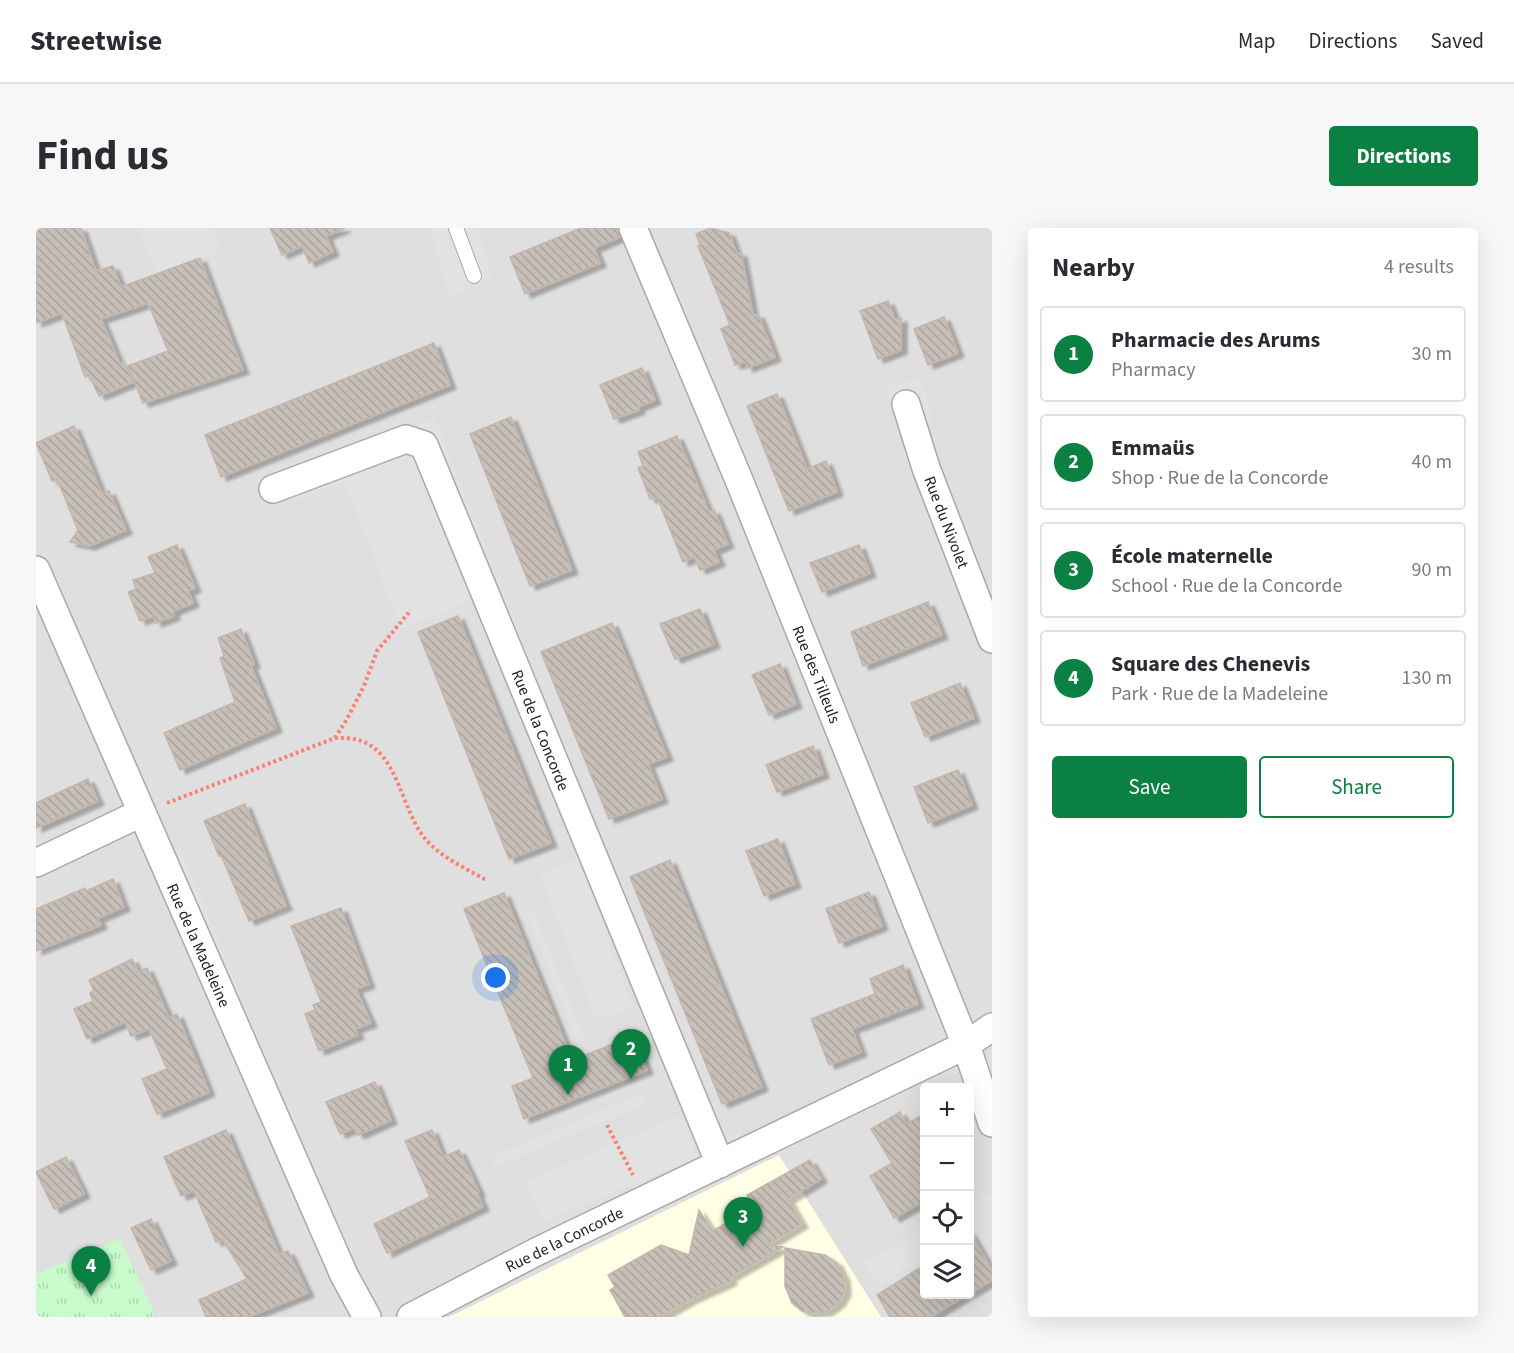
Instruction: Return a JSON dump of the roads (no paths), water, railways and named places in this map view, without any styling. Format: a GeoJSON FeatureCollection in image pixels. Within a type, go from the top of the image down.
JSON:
{"type":"FeatureCollection","features":[{"type":"Feature","properties":{"kind":"street","name":"Rue des Tilleuls"},"geometry":{"type":"LineString","coordinates":[[633,228],[739,480],[966,1045],[992,1123]]}},
{"type":"Feature","properties":{"kind":"street","name":"Rue du Nivolet"},"geometry":{"type":"LineString","coordinates":[[906,404],[926,468],[992,639]]}},
{"type":"Feature","properties":{"kind":"street","name":"Rue de la Concorde"},"geometry":{"type":"LineString","coordinates":[[273,489],[406,439],[424,445],[720,1164]]}},
{"type":"Feature","properties":{"kind":"street","name":"Rue de la Madeleine"},"geometry":{"type":"LineString","coordinates":[[36,570],[344,1275],[367,1317]]}},
{"type":"Feature","properties":{"kind":"street"},"geometry":{"type":"LineString","coordinates":[[36,862],[141,813]]}},
{"type":"Feature","properties":{"kind":"street","name":"Rue de la Concorde"},"geometry":{"type":"LineString","coordinates":[[411,1317],[536,1252],[966,1045],[992,1027]]}},
{"type":"Feature","properties":{"kind":"lane"},"geometry":{"type":"LineString","coordinates":[[456,228],[474,276]]}},
{"type":"Feature","properties":{"kind":"place","name":"Emmaüs"},"geometry":{"type":"Point","coordinates":[631,1079]}},
{"type":"Feature","properties":{"kind":"place","name":"Pharmacie des Arums"},"geometry":{"type":"Point","coordinates":[568,1095]}},
{"type":"Feature","properties":{"kind":"place","name":"École maternelle"},"geometry":{"type":"Point","coordinates":[743,1247]}},
{"type":"Feature","properties":{"kind":"place","name":"Square des Chenevis"},"geometry":{"type":"Point","coordinates":[91,1296]}}]}
